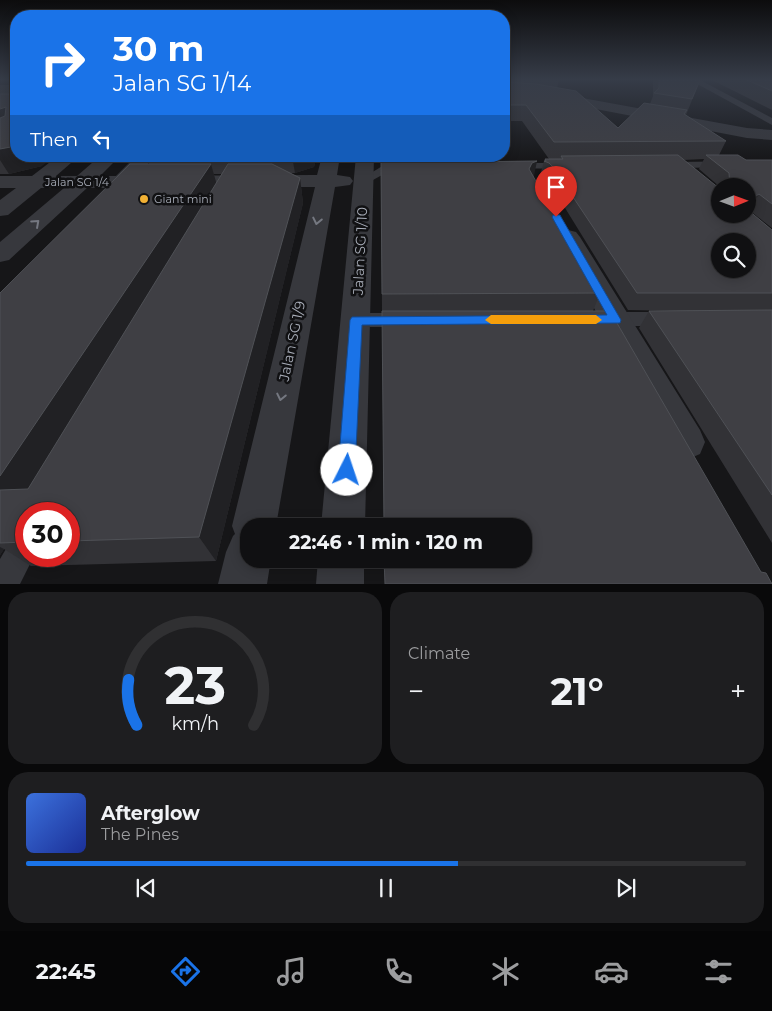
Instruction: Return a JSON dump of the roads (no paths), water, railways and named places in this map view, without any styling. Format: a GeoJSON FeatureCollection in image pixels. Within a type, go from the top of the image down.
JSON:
{"type":"FeatureCollection","features":[{"type":"Feature","properties":{"kind":"street"},"geometry":{"type":"LineString","coordinates":[[609,107],[747,133],[772,134]]}},
{"type":"Feature","properties":{"kind":"street"},"geometry":{"type":"LineString","coordinates":[[0,210],[62,162]]}},
{"type":"Feature","properties":{"kind":"street"},"geometry":{"type":"LineString","coordinates":[[0,255],[104,162]]}},
{"type":"Feature","properties":{"kind":"street"},"geometry":{"type":"LineString","coordinates":[[101,203],[140,162]]}},
{"type":"Feature","properties":{"kind":"street"},"geometry":{"type":"LineString","coordinates":[[669,165],[700,183]]}},
{"type":"Feature","properties":{"kind":"street","name":"Jalan SG 1/4"},"geometry":{"type":"LineString","coordinates":[[0,182],[121,182],[225,190],[328,169],[364,169]]}},
{"type":"Feature","properties":{"kind":"street","name":"Jalan SG 1/9"},"geometry":{"type":"LineString","coordinates":[[256,518],[328,169]]}},
{"type":"Feature","properties":{"kind":"street","name":"Jalan SG 1/10"},"geometry":{"type":"LineString","coordinates":[[344,518],[364,169]]}},
{"type":"Feature","properties":{"kind":"street"},"geometry":{"type":"LineString","coordinates":[[545,197],[600,320],[698,464]]}},
{"type":"Feature","properties":{"kind":"street"},"geometry":{"type":"LineString","coordinates":[[242,584],[246,568]]}},
{"type":"Feature","properties":{"kind":"street"},"geometry":{"type":"LineString","coordinates":[[340,584],[341,568]]}},
{"type":"Feature","properties":{"kind":"lane"},"geometry":{"type":"LineString","coordinates":[[745,107],[772,122]]}},
{"type":"Feature","properties":{"kind":"lane"},"geometry":{"type":"LineString","coordinates":[[669,165],[772,164]]}},
{"type":"Feature","properties":{"kind":"lane"},"geometry":{"type":"LineString","coordinates":[[364,169],[415,166]]}},
{"type":"Feature","properties":{"kind":"lane"},"geometry":{"type":"LineString","coordinates":[[500,166],[583,166]]}},
{"type":"Feature","properties":{"kind":"lane"},"geometry":{"type":"LineString","coordinates":[[600,320],[684,319]]}},
{"type":"Feature","properties":{"kind":"lane"},"geometry":{"type":"LineString","coordinates":[[356,320],[426,320]]}},
{"type":"Feature","properties":{"kind":"lane"},"geometry":{"type":"LineString","coordinates":[[3,584],[15,562]]}},
{"type":"Feature","properties":{"kind":"place","name":"Giant mini"},"geometry":{"type":"Point","coordinates":[144,199]}}]}
